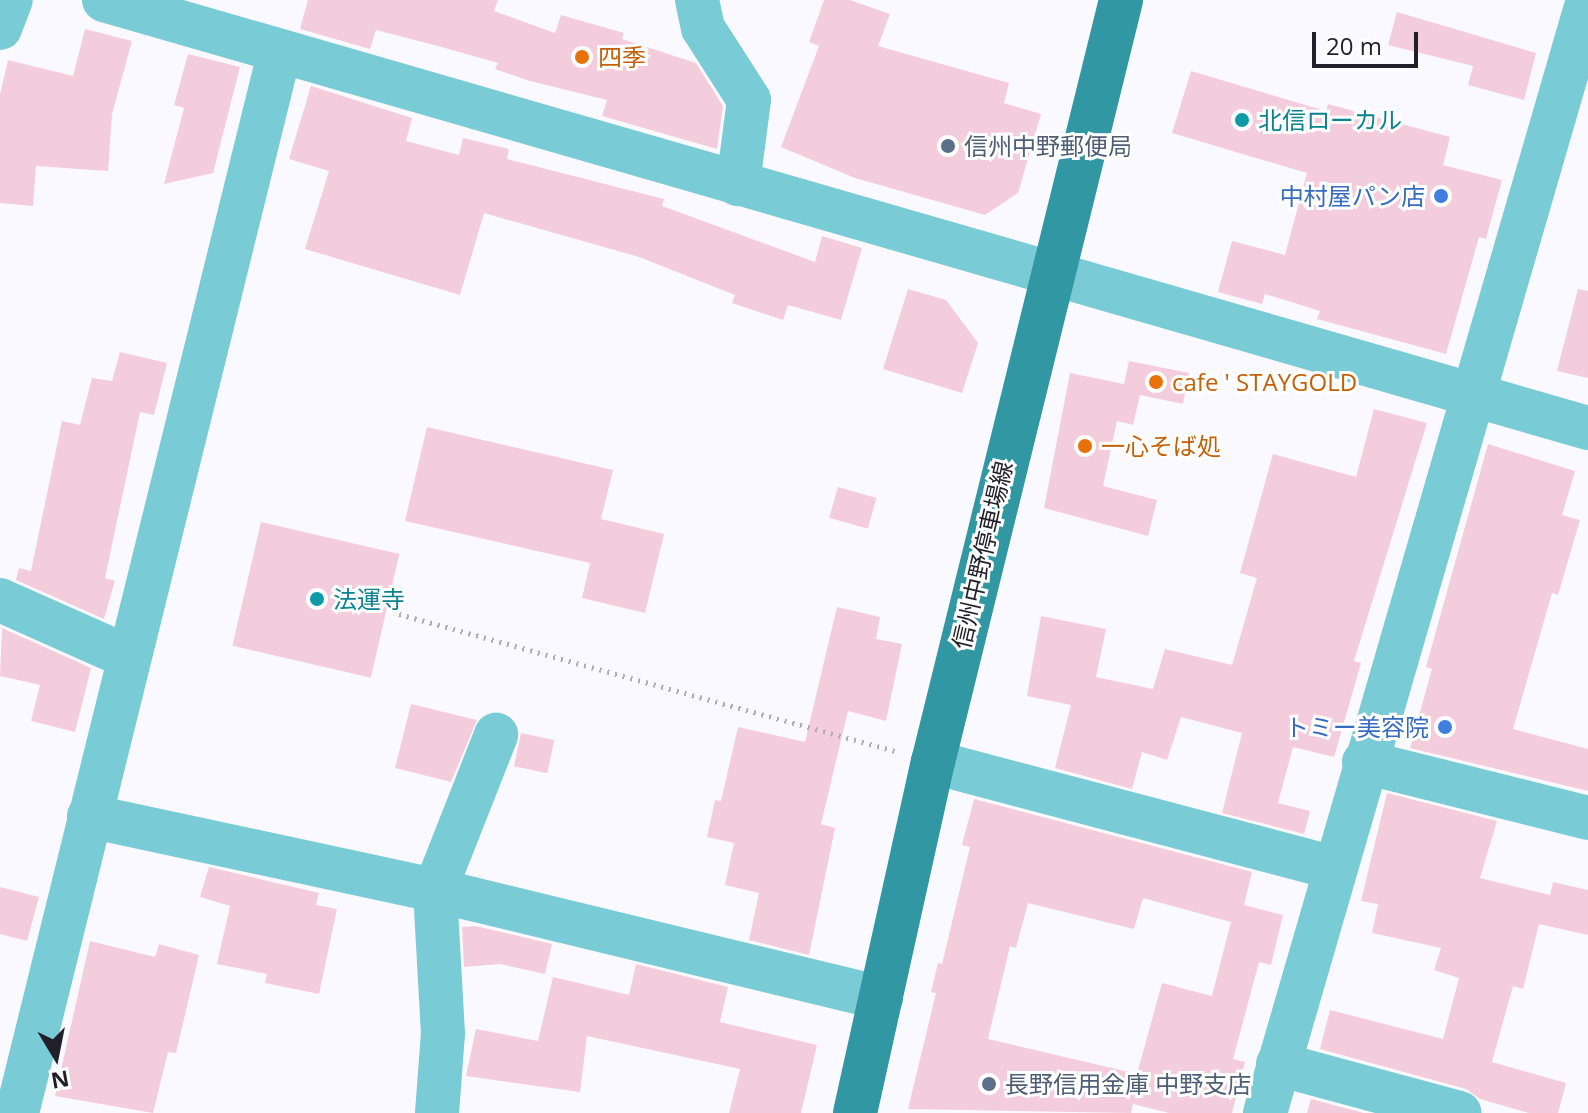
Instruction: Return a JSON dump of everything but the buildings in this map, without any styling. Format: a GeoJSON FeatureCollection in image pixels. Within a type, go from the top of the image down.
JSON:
{"type":"FeatureCollection","features":[{"type":"Feature","properties":{"kind":"main road","name":"信州中野停車場線"},"geometry":{"type":"LineString","coordinates":[[855,1113],[933,762],[1051,269],[1121,0]]}},
{"type":"Feature","properties":{"kind":"street"},"geometry":{"type":"LineString","coordinates":[[0,28],[11,0]]}},
{"type":"Feature","properties":{"kind":"street"},"geometry":{"type":"LineString","coordinates":[[104,0],[178,10],[279,54],[1051,269],[1588,428]]}},
{"type":"Feature","properties":{"kind":"street"},"geometry":{"type":"LineString","coordinates":[[697,0],[703,28],[749,100],[738,184]]}},
{"type":"Feature","properties":{"kind":"street"},"geometry":{"type":"LineString","coordinates":[[1265,1113],[1333,868],[1475,395],[1588,0]]}},
{"type":"Feature","properties":{"kind":"street"},"geometry":{"type":"LineString","coordinates":[[17,1113],[279,54]]}},
{"type":"Feature","properties":{"kind":"street"},"geometry":{"type":"LineString","coordinates":[[0,600],[128,657]]}},
{"type":"Feature","properties":{"kind":"street"},"geometry":{"type":"LineString","coordinates":[[437,1113],[443,1034],[435,890],[496,735]]}},
{"type":"Feature","properties":{"kind":"street"},"geometry":{"type":"LineString","coordinates":[[933,762],[1333,868]]}},
{"type":"Feature","properties":{"kind":"street"},"geometry":{"type":"LineString","coordinates":[[1364,762],[1588,818]]}},
{"type":"Feature","properties":{"kind":"street"},"geometry":{"type":"LineString","coordinates":[[89,816],[435,890],[881,998]]}},
{"type":"Feature","properties":{"kind":"street"},"geometry":{"type":"LineString","coordinates":[[1278,1064],[1460,1113]]}},
{"type":"Feature","properties":{"kind":"path"},"geometry":{"type":"LineString","coordinates":[[399,614],[933,762]]}},
{"type":"Feature","properties":{"kind":"place","name":"四季"},"geometry":{"type":"Point","coordinates":[582,57]}},
{"type":"Feature","properties":{"kind":"place","name":"北信ローカル"},"geometry":{"type":"Point","coordinates":[1242,120]}},
{"type":"Feature","properties":{"kind":"place","name":"信州中野郵便局"},"geometry":{"type":"Point","coordinates":[948,146]}},
{"type":"Feature","properties":{"kind":"place","name":"中村屋パン店"},"geometry":{"type":"Point","coordinates":[1441,196]}},
{"type":"Feature","properties":{"kind":"place","name":"cafe ' STAYGOLD"},"geometry":{"type":"Point","coordinates":[1156,382]}},
{"type":"Feature","properties":{"kind":"place","name":"一心そば処"},"geometry":{"type":"Point","coordinates":[1085,446]}},
{"type":"Feature","properties":{"kind":"place","name":"法運寺"},"geometry":{"type":"Point","coordinates":[317,599]}},
{"type":"Feature","properties":{"kind":"place","name":"トミー美容院"},"geometry":{"type":"Point","coordinates":[1445,727]}},
{"type":"Feature","properties":{"kind":"place","name":"長野信用金庫 中野支店"},"geometry":{"type":"Point","coordinates":[989,1084]}}]}
